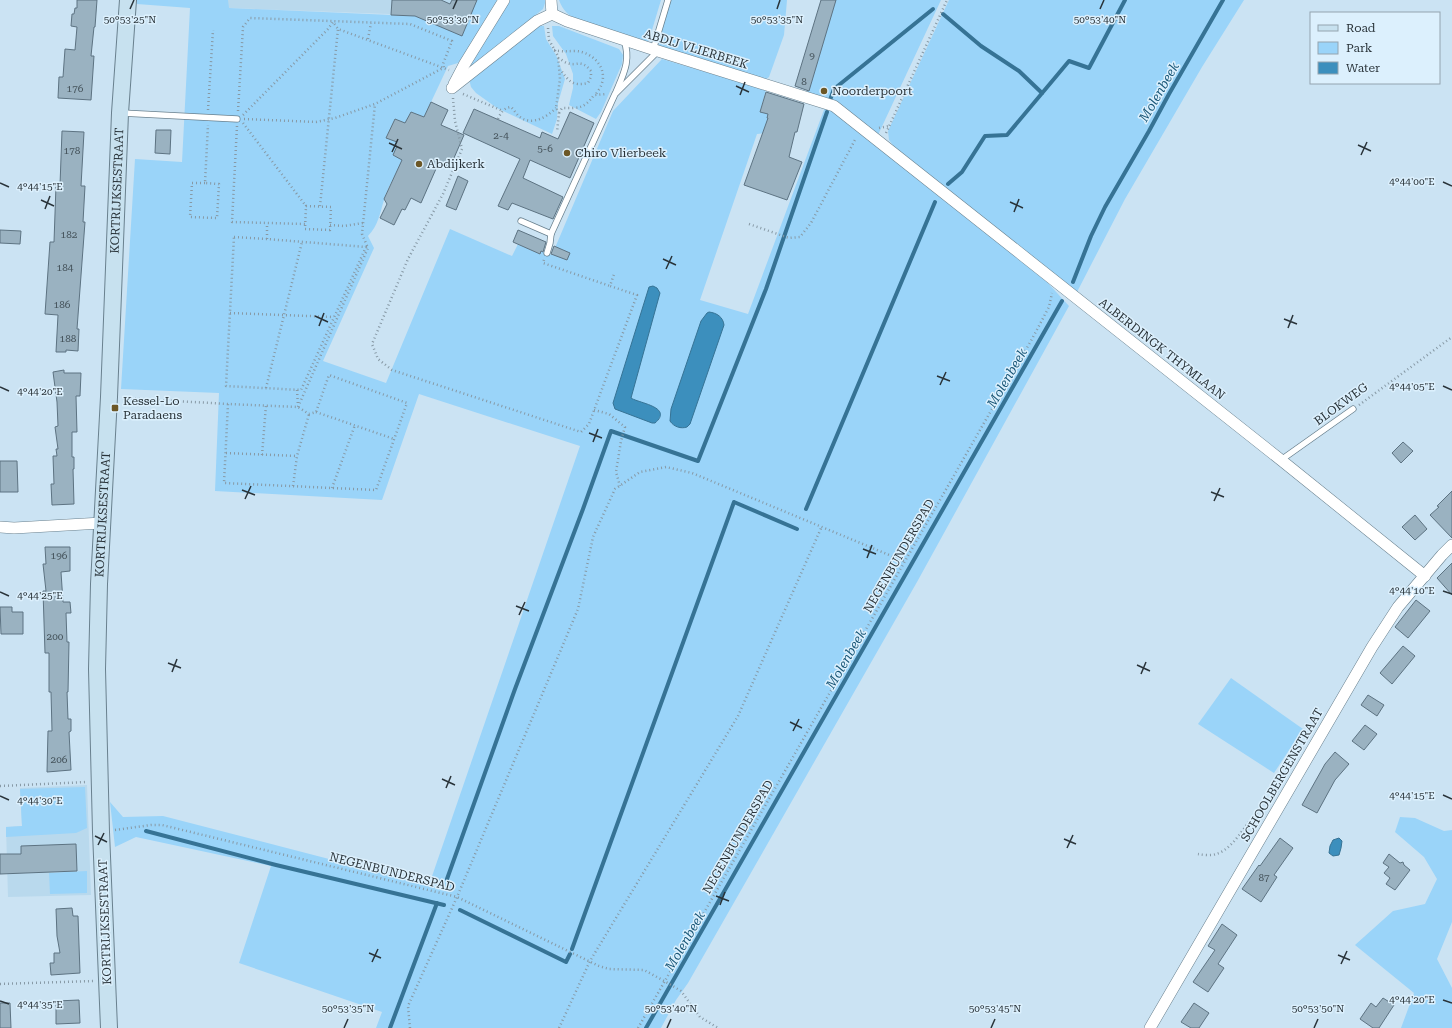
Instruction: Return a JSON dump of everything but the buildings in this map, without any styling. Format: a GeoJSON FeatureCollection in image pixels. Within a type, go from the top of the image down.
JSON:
{"type":"FeatureCollection","features":[{"type":"Feature","properties":{"kind":"street","name":"KORTRIJKSESTRAAT"},"geometry":{"type":"LineString","coordinates":[[109,1028],[101,832],[97,669],[120,113],[128,0]]}},
{"type":"Feature","properties":{"kind":"street"},"geometry":{"type":"LineString","coordinates":[[452,88],[464,65],[504,0]]}},
{"type":"Feature","properties":{"kind":"street"},"geometry":{"type":"LineString","coordinates":[[452,88],[537,21],[552,14],[552,0]]}},
{"type":"Feature","properties":{"kind":"street","name":"ABDIJ VLIERBEEK"},"geometry":{"type":"LineString","coordinates":[[552,14],[567,22],[834,106],[867,131]]}},
{"type":"Feature","properties":{"kind":"street","name":"ALBERDINGK THYMLAAN"},"geometry":{"type":"LineString","coordinates":[[867,131],[1425,576]]}},
{"type":"Feature","properties":{"kind":"street"},"geometry":{"type":"LineString","coordinates":[[0,527],[14,528],[102,523]]}},
{"type":"Feature","properties":{"kind":"street","name":"SCHOOLBERGENSTRAAT"},"geometry":{"type":"LineString","coordinates":[[1150,1028],[1372,647],[1398,606],[1452,545]]}},
{"type":"Feature","properties":{"kind":"lane"},"geometry":{"type":"LineString","coordinates":[[615,94],[656,51],[668,0]]}},
{"type":"Feature","properties":{"kind":"lane"},"geometry":{"type":"LineString","coordinates":[[547,253],[551,234],[626,69],[627,50],[624,40]]}},
{"type":"Feature","properties":{"kind":"lane"},"geometry":{"type":"LineString","coordinates":[[120,113],[238,119]]}},
{"type":"Feature","properties":{"kind":"lane"},"geometry":{"type":"LineString","coordinates":[[521,221],[551,234]]}},
{"type":"Feature","properties":{"kind":"lane","name":"BLOKWEG"},"geometry":{"type":"LineString","coordinates":[[1281,460],[1353,409]]}},
{"type":"Feature","properties":{"kind":"path"},"geometry":{"type":"LineString","coordinates":[[882,143],[947,0]]}},
{"type":"Feature","properties":{"kind":"path"},"geometry":{"type":"LineString","coordinates":[[552,14],[548,26],[549,40],[558,58],[560,79],[556,108],[559,113]]}},
{"type":"Feature","properties":{"kind":"path"},"geometry":{"type":"LineString","coordinates":[[305,224],[232,222],[243,27],[250,18],[410,24],[452,41],[443,64],[444,68]]}},
{"type":"Feature","properties":{"kind":"path"},"geometry":{"type":"LineString","coordinates":[[333,22],[338,28],[444,68]]}},
{"type":"Feature","properties":{"kind":"path"},"geometry":{"type":"LineString","coordinates":[[246,113],[328,29],[333,22]]}},
{"type":"Feature","properties":{"kind":"path"},"geometry":{"type":"LineString","coordinates":[[368,39],[371,23]]}},
{"type":"Feature","properties":{"kind":"path"},"geometry":{"type":"LineString","coordinates":[[320,206],[338,28]]}},
{"type":"Feature","properties":{"kind":"path"},"geometry":{"type":"LineString","coordinates":[[205,183],[213,30]]}},
{"type":"Feature","properties":{"kind":"path"},"geometry":{"type":"LineString","coordinates":[[554,50],[585,53],[598,62],[603,75],[602,83],[596,94],[588,103],[581,108],[562,108],[559,113],[557,132]]}},
{"type":"Feature","properties":{"kind":"path"},"geometry":{"type":"LineString","coordinates":[[558,58],[568,63],[579,63],[587,66],[591,71],[591,77],[588,83],[580,85],[574,84],[567,79],[559,68]]}},
{"type":"Feature","properties":{"kind":"path"},"geometry":{"type":"LineString","coordinates":[[238,119],[316,122],[329,120],[375,104],[444,68]]}},
{"type":"Feature","properties":{"kind":"path"},"geometry":{"type":"LineString","coordinates":[[503,110],[452,88],[455,121],[462,150],[443,194],[408,259],[372,344],[378,360],[392,370],[581,432],[589,424],[637,295],[543,263],[547,253]]}},
{"type":"Feature","properties":{"kind":"path"},"geometry":{"type":"LineString","coordinates":[[596,94],[615,94]]}},
{"type":"Feature","properties":{"kind":"path"},"geometry":{"type":"LineString","coordinates":[[298,407],[368,248],[362,234],[375,104]]}},
{"type":"Feature","properties":{"kind":"path"},"geometry":{"type":"LineString","coordinates":[[498,119],[503,110],[506,108],[512,107],[520,117],[528,120],[537,120],[547,116],[556,108]]}},
{"type":"Feature","properties":{"kind":"path"},"geometry":{"type":"LineString","coordinates":[[238,119],[245,125],[306,206],[305,229],[330,230],[331,207],[306,206]]}},
{"type":"Feature","properties":{"kind":"path"},"geometry":{"type":"LineString","coordinates":[[749,224],[789,238],[800,237],[811,223],[855,138],[867,131]]}},
{"type":"Feature","properties":{"kind":"path"},"geometry":{"type":"LineString","coordinates":[[192,183],[205,183],[219,184],[217,218],[190,217],[192,183]]}},
{"type":"Feature","properties":{"kind":"path"},"geometry":{"type":"LineString","coordinates":[[267,239],[268,223]]}},
{"type":"Feature","properties":{"kind":"path"},"geometry":{"type":"LineString","coordinates":[[330,225],[344,226],[363,223]]}},
{"type":"Feature","properties":{"kind":"path"},"geometry":{"type":"LineString","coordinates":[[234,237],[302,242],[366,247],[300,390],[226,386],[234,237]]}},
{"type":"Feature","properties":{"kind":"path"},"geometry":{"type":"LineString","coordinates":[[266,388],[302,242]]}},
{"type":"Feature","properties":{"kind":"path"},"geometry":{"type":"LineString","coordinates":[[610,286],[614,274]]}},
{"type":"Feature","properties":{"kind":"path","name":"NEGENBUNDERSPAD"},"geometry":{"type":"LineString","coordinates":[[638,1028],[666,982],[1032,339],[1049,307],[1055,281]]}},
{"type":"Feature","properties":{"kind":"path"},"geometry":{"type":"LineString","coordinates":[[230,313],[334,317]]}},
{"type":"Feature","properties":{"kind":"path","name":"BLOKWEG"},"geometry":{"type":"LineString","coordinates":[[1353,409],[1452,336]]}},
{"type":"Feature","properties":{"kind":"path"},"geometry":{"type":"LineString","coordinates":[[228,404],[224,483],[376,490],[407,403],[329,375],[316,412]]}},
{"type":"Feature","properties":{"kind":"path"},"geometry":{"type":"LineString","coordinates":[[297,390],[298,407]]}},
{"type":"Feature","properties":{"kind":"path"},"geometry":{"type":"LineString","coordinates":[[109,397],[298,407],[309,414],[316,412],[394,439]]}},
{"type":"Feature","properties":{"kind":"path"},"geometry":{"type":"LineString","coordinates":[[262,455],[266,405]]}},
{"type":"Feature","properties":{"kind":"path"},"geometry":{"type":"LineString","coordinates":[[594,410],[609,414],[625,427],[616,472],[620,486]]}},
{"type":"Feature","properties":{"kind":"path"},"geometry":{"type":"LineString","coordinates":[[293,486],[297,456],[309,414]]}},
{"type":"Feature","properties":{"kind":"path"},"geometry":{"type":"LineString","coordinates":[[332,488],[355,425]]}},
{"type":"Feature","properties":{"kind":"path"},"geometry":{"type":"LineString","coordinates":[[226,454],[297,456]]}},
{"type":"Feature","properties":{"kind":"path"},"geometry":{"type":"LineString","coordinates":[[410,1028],[408,1006],[456,897],[578,609],[593,537],[615,489],[640,472],[666,467],[692,473],[906,562]]}},
{"type":"Feature","properties":{"kind":"path"},"geometry":{"type":"LineString","coordinates":[[559,1028],[590,961],[738,716],[822,526]]}},
{"type":"Feature","properties":{"kind":"path"},"geometry":{"type":"LineString","coordinates":[[0,786],[100,781]]}},
{"type":"Feature","properties":{"kind":"path"},"geometry":{"type":"LineString","coordinates":[[1198,854],[1216,855],[1225,850],[1239,837],[1250,821],[1262,809],[1278,808]]}},
{"type":"Feature","properties":{"kind":"path","name":"NEGENBUNDERSPAD"},"geometry":{"type":"LineString","coordinates":[[101,832],[151,825],[162,825],[456,897],[599,966],[609,969],[644,970],[681,990],[700,1017],[718,1028]]}},
{"type":"Feature","properties":{"kind":"path"},"geometry":{"type":"LineString","coordinates":[[0,984],[107,982]]}},
{"type":"Feature","properties":{"kind":"shaded area"},"geometry":{"type":"Polygon","coordinates":[[[228,0],[477,0],[462,36],[389,14],[228,8],[228,0]]]}},
{"type":"Feature","properties":{"kind":"shaded area"},"geometry":{"type":"Polygon","coordinates":[[[87,785],[91,895],[8,897],[6,827],[22,826],[20,788],[87,785]]]}},
{"type":"Feature","properties":{"kind":"green space"},"geometry":{"type":"Polygon","coordinates":[[[137,0],[228,0],[229,8],[415,16],[477,0],[497,0],[458,63],[448,66],[424,117],[405,123],[395,119],[386,138],[397,142],[395,145],[397,146],[402,160],[390,185],[376,224],[368,236],[374,248],[323,361],[386,383],[450,229],[512,256],[518,244],[540,254],[541,251],[552,255],[613,111],[662,59],[766,90],[760,112],[772,115],[766,133],[757,134],[700,300],[748,314],[825,107],[847,121],[1047,282],[1069,306],[917,582],[661,1028],[376,1028],[382,1012],[239,963],[271,866],[136,837],[115,847],[110,802],[123,817],[163,816],[429,885],[580,446],[419,394],[382,500],[215,491],[219,393],[121,389],[135,159],[182,162],[190,8],[137,4],[137,0]]]}},
{"type":"Feature","properties":{"kind":"green space"},"geometry":{"type":"Polygon","coordinates":[[[506,0],[546,0],[543,9],[466,71],[506,0]]]}},
{"type":"Feature","properties":{"kind":"green space"},"geometry":{"type":"Polygon","coordinates":[[[559,0],[661,0],[649,40],[646,43],[578,20],[566,12],[559,0]]]}},
{"type":"Feature","properties":{"kind":"green space"},"geometry":{"type":"Polygon","coordinates":[[[669,0],[787,0],[784,35],[769,77],[765,80],[659,46],[657,39],[669,0]]]}},
{"type":"Feature","properties":{"kind":"green space"},"geometry":{"type":"Polygon","coordinates":[[[834,0],[941,0],[878,135],[836,103],[817,95],[806,93],[834,0]]]}},
{"type":"Feature","properties":{"kind":"green space"},"geometry":{"type":"Polygon","coordinates":[[[949,0],[1244,0],[1202,67],[1125,199],[1077,292],[895,148],[889,140],[888,131],[949,0]]]}},
{"type":"Feature","properties":{"kind":"green space"},"geometry":{"type":"Polygon","coordinates":[[[540,26],[544,26],[546,39],[556,55],[565,79],[558,103],[557,119],[552,134],[497,108],[476,93],[471,87],[469,79],[521,38],[540,26]]]}},
{"type":"Feature","properties":{"kind":"green space"},"geometry":{"type":"Polygon","coordinates":[[[552,26],[559,26],[619,49],[623,55],[622,64],[601,112],[596,119],[569,105],[573,88],[573,74],[566,54],[553,36],[552,26]]]}},
{"type":"Feature","properties":{"kind":"green space"},"geometry":{"type":"Polygon","coordinates":[[[1231,678],[1303,729],[1274,773],[1198,724],[1231,678]]]}},
{"type":"Feature","properties":{"kind":"green space"},"geometry":{"type":"Polygon","coordinates":[[[85,787],[87,828],[76,833],[6,837],[6,827],[22,826],[20,789],[85,787]]]}},
{"type":"Feature","properties":{"kind":"green space"},"geometry":{"type":"Polygon","coordinates":[[[1400,817],[1415,818],[1444,831],[1452,830],[1452,922],[1437,959],[1452,988],[1452,1028],[1401,1028],[1414,993],[1355,945],[1393,911],[1425,904],[1437,879],[1424,857],[1395,832],[1400,817]]]}},
{"type":"Feature","properties":{"kind":"green space"},"geometry":{"type":"Polygon","coordinates":[[[87,871],[87,893],[50,894],[49,873],[87,871]]]}},
{"type":"Feature","properties":{"kind":"water"},"geometry":{"type":"Polygon","coordinates":[[[653,286],[657,288],[660,293],[631,398],[658,409],[660,418],[655,423],[615,409],[613,403],[649,287],[653,286]]]}},
{"type":"Feature","properties":{"kind":"water"},"geometry":{"type":"Polygon","coordinates":[[[709,312],[715,313],[719,316],[724,325],[690,424],[685,428],[680,428],[670,421],[671,409],[701,321],[709,312]]]}},
{"type":"Feature","properties":{"kind":"water"},"geometry":{"type":"Polygon","coordinates":[[[1339,838],[1342,841],[1339,855],[1333,856],[1329,853],[1330,846],[1333,840],[1339,838]]]}},
{"type":"Feature","properties":{"kind":"waterway"},"geometry":{"type":"LineString","coordinates":[[948,184],[962,172],[985,136],[1007,135],[1069,61],[1089,68],[1125,0]]}},
{"type":"Feature","properties":{"kind":"waterway","name":"Molenbeek"},"geometry":{"type":"LineString","coordinates":[[1073,282],[1091,236],[1105,207],[1223,0]]}},
{"type":"Feature","properties":{"kind":"waterway"},"geometry":{"type":"LineString","coordinates":[[830,100],[834,89],[933,9]]}},
{"type":"Feature","properties":{"kind":"waterway"},"geometry":{"type":"LineString","coordinates":[[943,14],[981,46],[1019,71],[1042,93]]}},
{"type":"Feature","properties":{"kind":"waterway"},"geometry":{"type":"LineString","coordinates":[[447,879],[515,689],[611,431],[698,461],[766,289],[827,112]]}},
{"type":"Feature","properties":{"kind":"waterway"},"geometry":{"type":"LineString","coordinates":[[806,509],[935,202]]}},
{"type":"Feature","properties":{"kind":"waterway","name":"Molenbeek"},"geometry":{"type":"LineString","coordinates":[[646,1028],[1062,301]]}},
{"type":"Feature","properties":{"kind":"waterway"},"geometry":{"type":"LineString","coordinates":[[572,949],[734,502],[797,529]]}},
{"type":"Feature","properties":{"kind":"waterway"},"geometry":{"type":"LineString","coordinates":[[146,831],[276,865],[444,905]]}},
{"type":"Feature","properties":{"kind":"waterway"},"geometry":{"type":"LineString","coordinates":[[390,1028],[437,903]]}},
{"type":"Feature","properties":{"kind":"waterway"},"geometry":{"type":"LineString","coordinates":[[460,910],[566,962],[570,954]]}},
{"type":"Feature","properties":{"kind":"place","name":"Noorderpoort"},"geometry":{"type":"Point","coordinates":[824,91]}},
{"type":"Feature","properties":{"kind":"place","name":"Chiro Vlierbeek"},"geometry":{"type":"Point","coordinates":[567,153]}},
{"type":"Feature","properties":{"kind":"place","name":"Abdijkerk"},"geometry":{"type":"Point","coordinates":[419,164]}},
{"type":"Feature","properties":{"kind":"place","name":"Kessel-Lo Paradaens"},"geometry":{"type":"Point","coordinates":[115,408]}}]}
